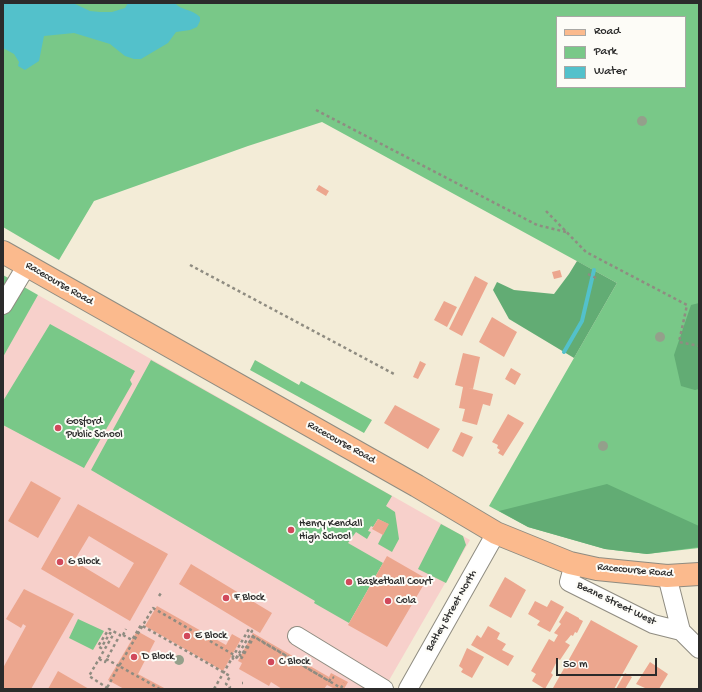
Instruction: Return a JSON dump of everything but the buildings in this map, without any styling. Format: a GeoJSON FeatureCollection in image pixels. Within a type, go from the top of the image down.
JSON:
{"type":"FeatureCollection","features":[{"type":"Feature","properties":{"kind":"main road","name":"Racecourse Road"},"geometry":{"type":"LineString","coordinates":[[3,252],[417,486],[496,533],[545,554],[574,564],[667,576],[699,574]]}},
{"type":"Feature","properties":{"kind":"street"},"geometry":{"type":"LineString","coordinates":[[3,305],[27,265]]}},
{"type":"Feature","properties":{"kind":"street","name":"Batley Street North"},"geometry":{"type":"LineString","coordinates":[[408,689],[496,533]]}},
{"type":"Feature","properties":{"kind":"street","name":"Beane Street West"},"geometry":{"type":"LineString","coordinates":[[574,564],[569,582],[653,624],[681,631]]}},
{"type":"Feature","properties":{"kind":"street"},"geometry":{"type":"LineString","coordinates":[[667,576],[681,631],[699,649]]}},
{"type":"Feature","properties":{"kind":"street"},"geometry":{"type":"LineString","coordinates":[[297,636],[384,689]]}},
{"type":"Feature","properties":{"kind":"path"},"geometry":{"type":"LineString","coordinates":[[316,110],[537,225],[566,232]]}},
{"type":"Feature","properties":{"kind":"path"},"geometry":{"type":"LineString","coordinates":[[546,211],[586,252],[687,305],[679,342],[699,346]]}},
{"type":"Feature","properties":{"kind":"path"},"geometry":{"type":"LineString","coordinates":[[190,265],[394,374]]}},
{"type":"Feature","properties":{"kind":"path"},"geometry":{"type":"LineString","coordinates":[[588,274],[596,278]]}},
{"type":"Feature","properties":{"kind":"path"},"geometry":{"type":"LineString","coordinates":[[229,689],[230,687],[226,684],[230,676],[223,672],[141,625],[132,640],[109,629],[98,646],[101,648],[110,633],[113,635],[89,676],[107,689],[119,666],[153,608],[241,659],[254,637],[342,688],[344,684],[342,682]]}},
{"type":"Feature","properties":{"kind":"path"},"geometry":{"type":"LineString","coordinates":[[99,659],[105,662],[126,629]]}},
{"type":"Feature","properties":{"kind":"path"},"geometry":{"type":"LineString","coordinates":[[214,689],[223,672],[249,629],[252,631],[239,654],[235,660],[232,658]]}},
{"type":"Feature","properties":{"kind":"path"},"geometry":{"type":"LineString","coordinates":[[239,654],[241,656],[253,636],[329,681],[332,677],[333,678]]}},
{"type":"Feature","properties":{"kind":"path"},"geometry":{"type":"LineString","coordinates":[[106,659],[160,689]]}},
{"type":"Feature","properties":{"kind":"shaded area","name":"Henry Kendall High School"},"geometry":{"type":"Polygon","coordinates":[[[38,295],[470,540],[384,689],[3,689],[3,355],[38,295]]]}},
{"type":"Feature","properties":{"kind":"green space"},"geometry":{"type":"Polygon","coordinates":[[[3,3],[699,3],[699,548],[647,554],[605,549],[528,527],[489,506],[617,283],[322,122],[248,146],[94,201],[59,260],[3,227],[3,3]]]}},
{"type":"Feature","properties":{"kind":"green space"},"geometry":{"type":"Polygon","coordinates":[[[577,261],[617,283],[574,358],[509,319],[493,290],[497,282],[514,290],[554,294],[577,261]]]}},
{"type":"Feature","properties":{"kind":"green space"},"geometry":{"type":"Polygon","coordinates":[[[3,275],[38,295],[3,357],[3,275]]]}},
{"type":"Feature","properties":{"kind":"green space"},"geometry":{"type":"Polygon","coordinates":[[[699,303],[699,389],[695,390],[681,386],[674,355],[691,305],[699,303]]]}},
{"type":"Feature","properties":{"kind":"green space"},"geometry":{"type":"Polygon","coordinates":[[[50,324],[135,371],[130,380],[132,384],[84,468],[3,425],[3,401],[50,324]]]}},
{"type":"Feature","properties":{"kind":"green space"},"geometry":{"type":"Polygon","coordinates":[[[151,360],[392,496],[386,506],[395,512],[399,539],[392,552],[378,544],[388,524],[378,519],[373,527],[371,526],[368,531],[371,532],[367,539],[356,532],[348,543],[383,563],[349,623],[314,603],[315,601],[91,470],[151,360]]]}},
{"type":"Feature","properties":{"kind":"green space"},"geometry":{"type":"Polygon","coordinates":[[[255,360],[299,385],[301,381],[372,420],[364,433],[250,370],[255,360]]]}},
{"type":"Feature","properties":{"kind":"green space"},"geometry":{"type":"Polygon","coordinates":[[[607,484],[699,526],[699,547],[647,554],[605,549],[528,527],[499,511],[607,484]]]}},
{"type":"Feature","properties":{"kind":"green space"},"geometry":{"type":"Polygon","coordinates":[[[441,524],[463,536],[466,545],[446,583],[418,569],[441,524]]]}},
{"type":"Feature","properties":{"kind":"green space"},"geometry":{"type":"Polygon","coordinates":[[[78,619],[104,631],[93,650],[69,638],[78,619]]]}},
{"type":"Feature","properties":{"kind":"water"},"geometry":{"type":"Polygon","coordinates":[[[3,3],[73,3],[90,11],[112,12],[125,8],[128,3],[175,3],[177,6],[197,14],[200,17],[200,21],[197,27],[190,30],[176,32],[168,43],[141,59],[134,59],[125,56],[110,44],[74,33],[44,36],[39,61],[25,70],[18,66],[19,62],[14,54],[3,48],[3,3]]]}},
{"type":"Feature","properties":{"kind":"waterway"},"geometry":{"type":"LineString","coordinates":[[564,352],[582,321],[594,270]]}},
{"type":"Feature","properties":{"kind":"place","name":"Gosford Public School"},"geometry":{"type":"Point","coordinates":[58,428]}},
{"type":"Feature","properties":{"kind":"place","name":"Henry Kendall High School"},"geometry":{"type":"Point","coordinates":[291,530]}},
{"type":"Feature","properties":{"kind":"place","name":"G Block"},"geometry":{"type":"Point","coordinates":[60,562]}},
{"type":"Feature","properties":{"kind":"place","name":"Basketball Court"},"geometry":{"type":"Point","coordinates":[349,582]}},
{"type":"Feature","properties":{"kind":"place","name":"F Block"},"geometry":{"type":"Point","coordinates":[226,598]}},
{"type":"Feature","properties":{"kind":"place","name":"Cola"},"geometry":{"type":"Point","coordinates":[388,601]}},
{"type":"Feature","properties":{"kind":"place","name":"E Block"},"geometry":{"type":"Point","coordinates":[187,636]}},
{"type":"Feature","properties":{"kind":"place","name":"D Block"},"geometry":{"type":"Point","coordinates":[134,657]}},
{"type":"Feature","properties":{"kind":"place","name":"C Block"},"geometry":{"type":"Point","coordinates":[271,662]}}]}
